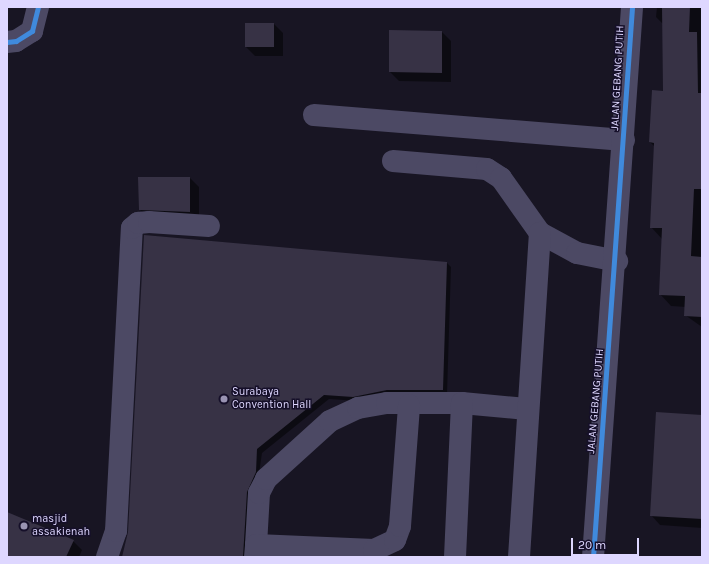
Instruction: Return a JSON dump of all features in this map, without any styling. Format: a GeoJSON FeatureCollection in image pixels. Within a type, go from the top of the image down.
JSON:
{"type":"FeatureCollection","features":[{"type":"Feature","properties":{"kind":"street"},"geometry":{"type":"LineString","coordinates":[[7,42],[16,41],[32,31],[38,7]]}},
{"type":"Feature","properties":{"kind":"street","name":"JALAN GEBANG PUTIH"},"geometry":{"type":"LineString","coordinates":[[593,557],[617,261],[632,7]]}},
{"type":"Feature","properties":{"kind":"street"},"geometry":{"type":"LineString","coordinates":[[314,115],[624,140]]}},
{"type":"Feature","properties":{"kind":"street"},"geometry":{"type":"LineString","coordinates":[[393,162],[487,169],[501,178],[540,233],[577,253],[617,261]]}},
{"type":"Feature","properties":{"kind":"street"},"geometry":{"type":"LineString","coordinates":[[107,557],[116,531],[132,228],[138,223],[149,222],[209,226]]}},
{"type":"Feature","properties":{"kind":"street"},"geometry":{"type":"LineString","coordinates":[[518,557],[540,233]]}},
{"type":"Feature","properties":{"kind":"street"},"geometry":{"type":"LineString","coordinates":[[409,405],[400,526],[395,540],[374,550],[256,551],[259,493],[266,479],[330,421],[358,408],[387,403],[409,405],[462,403],[527,409]]}},
{"type":"Feature","properties":{"kind":"street"},"geometry":{"type":"LineString","coordinates":[[455,557],[462,403]]}},
{"type":"Feature","properties":{"kind":"building"},"geometry":{"type":"Polygon","coordinates":[[[662,7],[690,7],[689,32],[697,32],[698,93],[702,93],[702,189],[694,189],[691,256],[702,257],[702,317],[684,316],[685,296],[659,295],[662,228],[650,228],[654,143],[649,142],[652,90],[663,91],[662,7]]]}},
{"type":"Feature","properties":{"kind":"building"},"geometry":{"type":"Polygon","coordinates":[[[245,23],[274,23],[274,47],[245,47],[245,23]]]}},
{"type":"Feature","properties":{"kind":"building"},"geometry":{"type":"Polygon","coordinates":[[[389,30],[442,31],[442,73],[389,72],[389,30]]]}},
{"type":"Feature","properties":{"kind":"building"},"geometry":{"type":"Polygon","coordinates":[[[138,177],[190,177],[190,212],[139,210],[138,177]]]}},
{"type":"Feature","properties":{"kind":"building","name":"Surabaya Convention Hall"},"geometry":{"type":"Polygon","coordinates":[[[144,235],[447,262],[443,390],[387,390],[353,397],[324,395],[257,449],[256,472],[247,492],[243,557],[122,557],[128,532],[144,235]]]}},
{"type":"Feature","properties":{"kind":"building"},"geometry":{"type":"Polygon","coordinates":[[[656,412],[702,415],[702,519],[650,516],[656,412]]]}},
{"type":"Feature","properties":{"kind":"building","name":"masjid assakienah"},"geometry":{"type":"Polygon","coordinates":[[[7,512],[74,540],[66,557],[7,557],[7,512]]]}},
{"type":"Feature","properties":{"kind":"cycle path"},"geometry":{"type":"LineString","coordinates":[[7,42],[16,41],[32,31],[38,7]]}},
{"type":"Feature","properties":{"kind":"cycle path"},"geometry":{"type":"LineString","coordinates":[[593,557],[632,7]]}},
{"type":"Feature","properties":{"kind":"place","name":"Surabaya Convention Hall"},"geometry":{"type":"Point","coordinates":[224,399]}},
{"type":"Feature","properties":{"kind":"place","name":"masjid assakienah"},"geometry":{"type":"Point","coordinates":[24,526]}}]}
